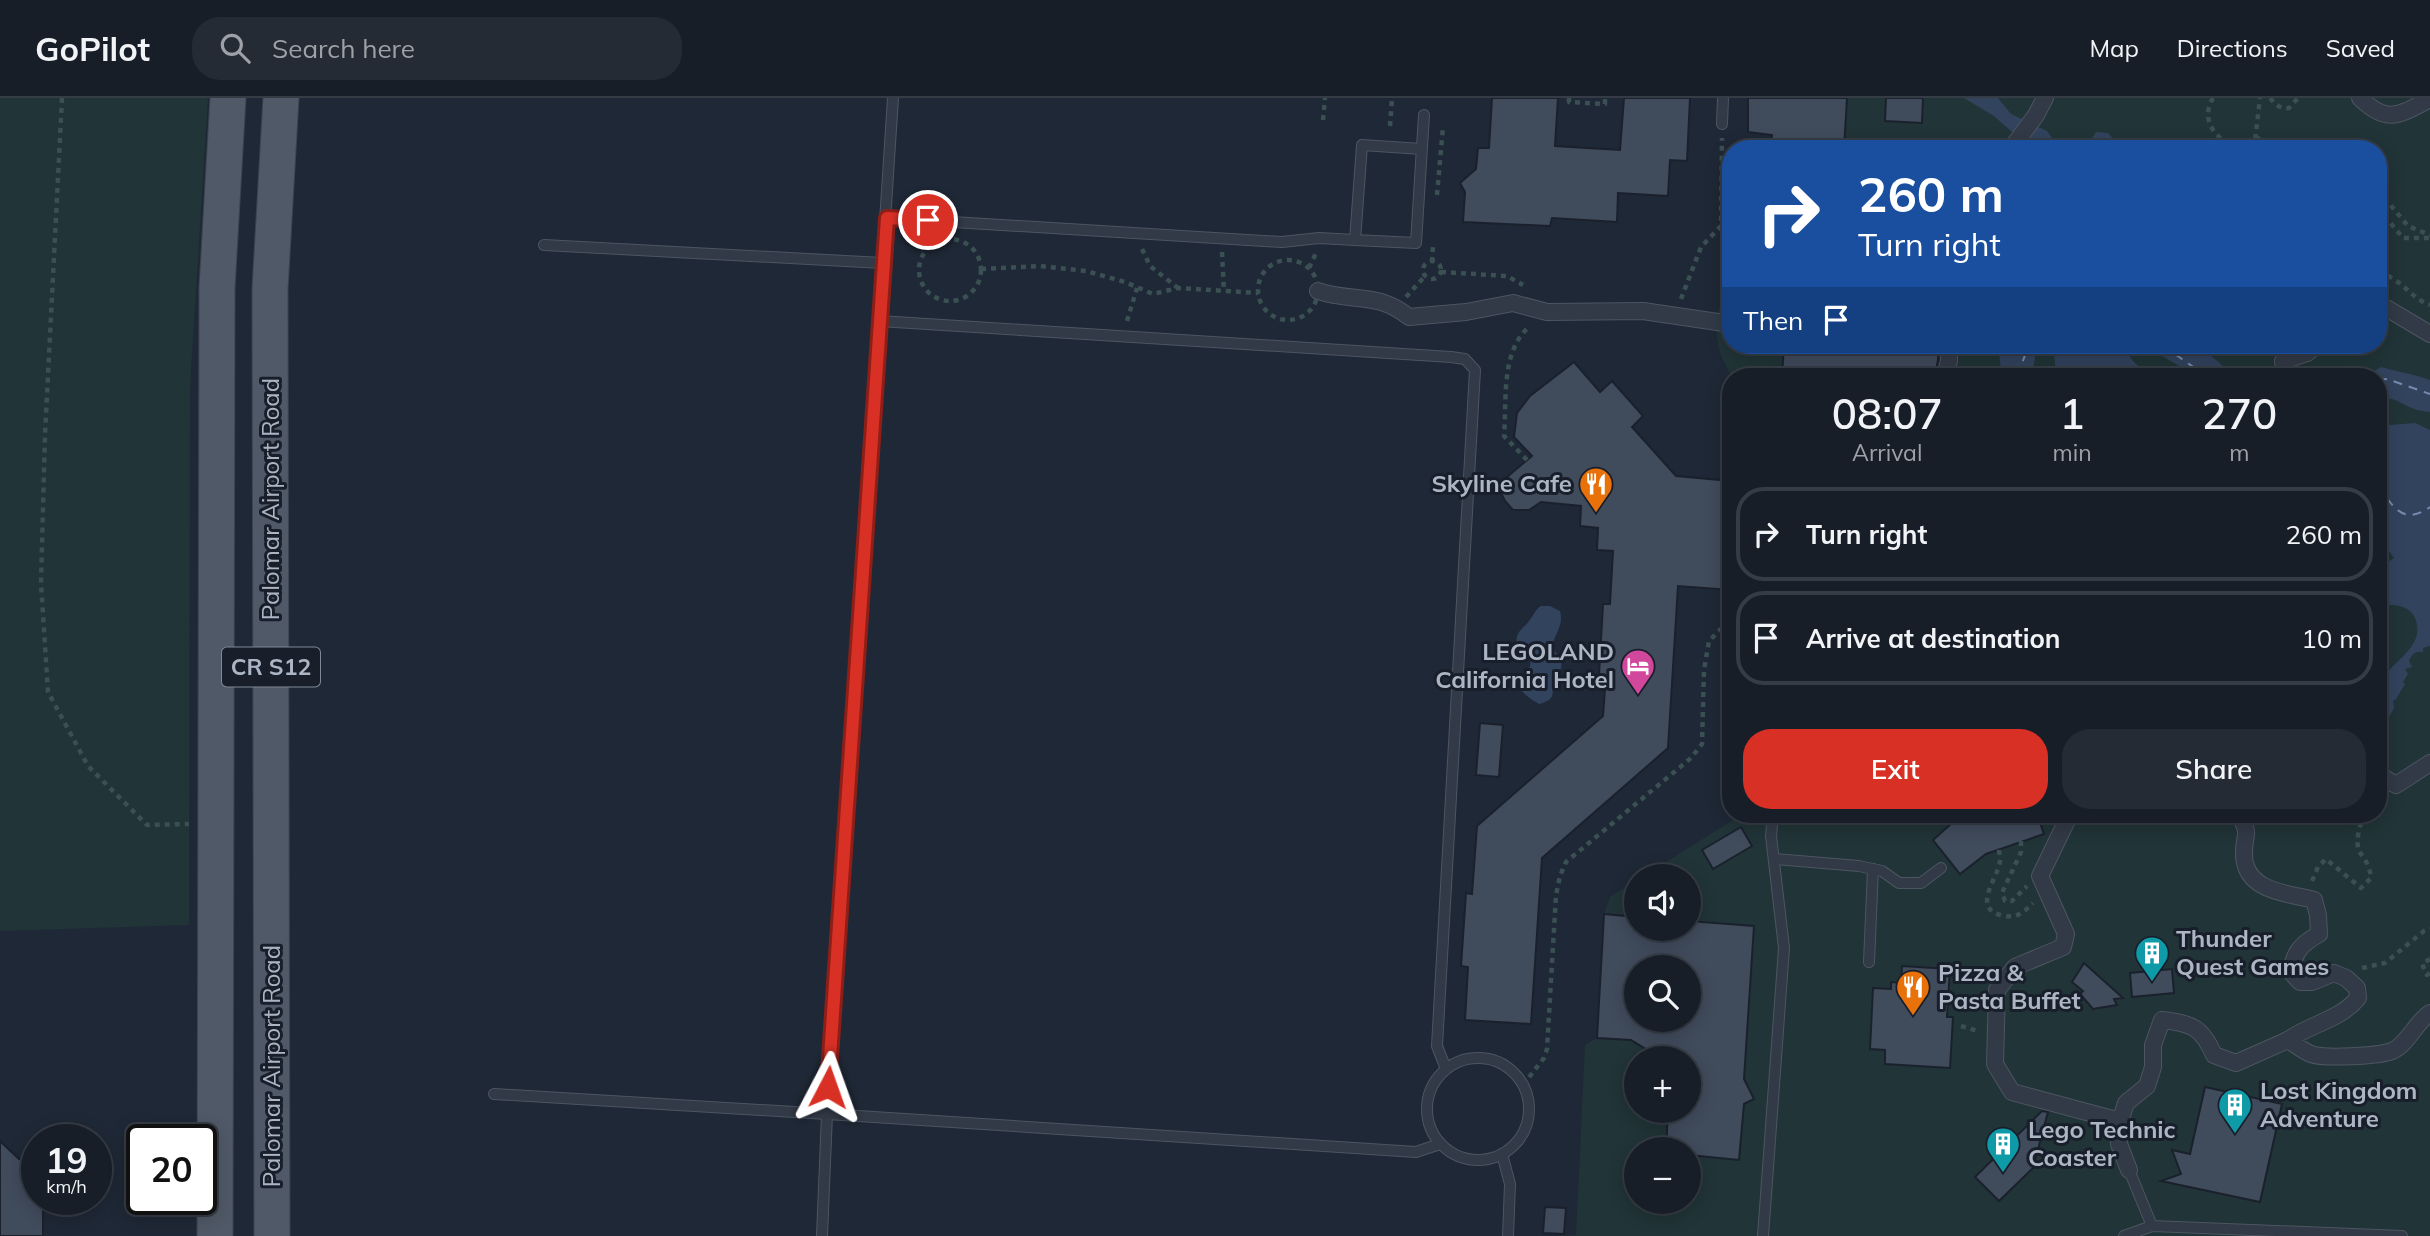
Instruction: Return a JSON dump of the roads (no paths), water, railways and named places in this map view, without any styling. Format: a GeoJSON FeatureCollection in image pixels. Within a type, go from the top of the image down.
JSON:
{"type":"FeatureCollection","features":[{"type":"Feature","properties":{"kind":"main road","name":"CR S12"},"geometry":{"type":"LineString","coordinates":[[215,1236],[217,288],[228,98]]}},
{"type":"Feature","properties":{"kind":"main road","name":"Palomar Airport Road"},"geometry":{"type":"LineString","coordinates":[[272,1236],[270,289],[281,98]]}},
{"type":"Feature","properties":{"kind":"street"},"geometry":{"type":"LineString","coordinates":[[2018,140],[2045,98]]}},
{"type":"Feature","properties":{"kind":"street"},"geometry":{"type":"LineString","coordinates":[[2360,98],[2385,116],[2397,116],[2430,99]]}},
{"type":"Feature","properties":{"kind":"street"},"geometry":{"type":"LineString","coordinates":[[1318,291],[1337,297],[1374,298],[1394,305],[1409,317],[1466,312],[1513,303],[1547,312],[1643,312],[1722,323]]}},
{"type":"Feature","properties":{"kind":"street"},"geometry":{"type":"LineString","coordinates":[[2387,309],[2430,334]]}},
{"type":"Feature","properties":{"kind":"street"},"geometry":{"type":"LineString","coordinates":[[2284,368],[2283,361],[2304,354]]}},
{"type":"Feature","properties":{"kind":"street"},"geometry":{"type":"LineString","coordinates":[[2387,780],[2396,785],[2430,763]]}},
{"type":"Feature","properties":{"kind":"street"},"geometry":{"type":"LineString","coordinates":[[2067,823],[2044,882],[2066,934],[2063,947],[2015,967],[1997,990],[1995,1064],[2012,1092],[2120,1121]]}},
{"type":"Feature","properties":{"kind":"street"},"geometry":{"type":"LineString","coordinates":[[2129,1170],[2119,1144],[2118,1128],[2126,1103],[2147,1086],[2153,1067],[2152,1045],[2162,1020],[2186,1023],[2205,1035],[2214,1055],[2236,1063],[2348,1010],[2358,998],[2357,988],[2346,978],[2334,973],[2312,982],[2300,982],[2291,972],[2299,947],[2319,934],[2314,900],[2264,888],[2253,879],[2244,859],[2247,828],[2244,823]]}},
{"type":"Feature","properties":{"kind":"street"},"geometry":{"type":"LineString","coordinates":[[2288,1040],[2311,1054],[2334,1057],[2392,1051],[2407,1038],[2419,1020],[2430,1013]]}},
{"type":"Feature","properties":{"kind":"lane"},"geometry":{"type":"LineString","coordinates":[[822,1236],[827,1114],[893,98]]}},
{"type":"Feature","properties":{"kind":"lane"},"geometry":{"type":"LineString","coordinates":[[1722,124],[1723,98]]}},
{"type":"Feature","properties":{"kind":"lane"},"geometry":{"type":"LineString","coordinates":[[887,218],[1282,242],[1318,238],[1416,243],[1424,115]]}},
{"type":"Feature","properties":{"kind":"lane"},"geometry":{"type":"LineString","coordinates":[[1355,240],[1362,145],[1422,149]]}},
{"type":"Feature","properties":{"kind":"lane"},"geometry":{"type":"LineString","coordinates":[[544,245],[883,263]]}},
{"type":"Feature","properties":{"kind":"lane"},"geometry":{"type":"LineString","coordinates":[[879,321],[1451,357],[1465,359],[1475,370],[1437,1046],[1446,1069]]}},
{"type":"Feature","properties":{"kind":"lane"},"geometry":{"type":"LineString","coordinates":[[1763,1236],[1784,948],[1771,836],[1772,823]]}},
{"type":"Feature","properties":{"kind":"lane"},"geometry":{"type":"LineString","coordinates":[[1774,859],[1859,866],[1882,871],[1899,883],[1921,883],[1941,868]]}},
{"type":"Feature","properties":{"kind":"lane"},"geometry":{"type":"LineString","coordinates":[[1869,962],[1873,869]]}},
{"type":"Feature","properties":{"kind":"lane"},"geometry":{"type":"LineString","coordinates":[[1473,1058],[1502,1064],[1514,1073],[1523,1085],[1529,1116],[1524,1131],[1515,1144],[1502,1154],[1486,1160],[1469,1160],[1453,1154],[1440,1144],[1431,1130],[1427,1114],[1431,1089],[1446,1069],[1473,1058]]}},
{"type":"Feature","properties":{"kind":"lane"},"geometry":{"type":"LineString","coordinates":[[494,1094],[1416,1152],[1440,1144]]}},
{"type":"Feature","properties":{"kind":"lane"},"geometry":{"type":"LineString","coordinates":[[1502,1154],[1509,1179],[1508,1236]]}},
{"type":"Feature","properties":{"kind":"lane"},"geometry":{"type":"LineString","coordinates":[[2129,1170],[2152,1226]]}},
{"type":"Feature","properties":{"kind":"lane"},"geometry":{"type":"LineString","coordinates":[[2124,1236],[2152,1226],[2402,1236]]}},
{"type":"Feature","properties":{"kind":"water"},"geometry":{"type":"Polygon","coordinates":[[[1964,98],[1998,98],[2011,114],[2047,131],[2054,140],[2021,140],[1994,116],[1964,98]]]}},
{"type":"Feature","properties":{"kind":"water"},"geometry":{"type":"Polygon","coordinates":[[[2096,132],[2108,133],[2114,140],[2091,140],[2096,132]]]}},
{"type":"Feature","properties":{"kind":"water"},"geometry":{"type":"Polygon","coordinates":[[[1999,354],[2036,354],[2033,368],[2001,368],[1999,354]]]}},
{"type":"Feature","properties":{"kind":"water"},"geometry":{"type":"Polygon","coordinates":[[[2054,354],[2129,354],[2142,368],[2056,368],[2054,354]]]}},
{"type":"Feature","properties":{"kind":"water"},"geometry":{"type":"Polygon","coordinates":[[[2159,354],[2209,354],[2227,368],[2183,368],[2159,354]]]}},
{"type":"Feature","properties":{"kind":"water"},"geometry":{"type":"Polygon","coordinates":[[[2387,368],[2430,380],[2430,412],[2416,410],[2388,399],[2387,368]]]}},
{"type":"Feature","properties":{"kind":"water"},"geometry":{"type":"Polygon","coordinates":[[[2415,423],[2430,430],[2430,646],[2423,648],[2423,652],[2414,653],[2410,659],[2412,667],[2405,669],[2408,674],[2403,682],[2405,684],[2393,701],[2394,708],[2387,721],[2387,673],[2412,646],[2417,628],[2414,616],[2407,609],[2387,606],[2387,563],[2394,558],[2387,548],[2387,424],[2415,423]]]}},
{"type":"Feature","properties":{"kind":"water"},"geometry":{"type":"Polygon","coordinates":[[[1541,606],[1550,606],[1560,611],[1560,625],[1552,647],[1560,658],[1561,669],[1553,683],[1552,697],[1539,704],[1522,690],[1520,685],[1528,671],[1530,659],[1516,643],[1519,633],[1541,606]]]}},
{"type":"Feature","properties":{"kind":"place","name":"Skyline Cafe"},"geometry":{"type":"Point","coordinates":[1596,514]}},
{"type":"Feature","properties":{"kind":"place","name":"LEGOLAND California Hotel"},"geometry":{"type":"Point","coordinates":[1638,696]}},
{"type":"Feature","properties":{"kind":"place","name":"Thunder Quest Games"},"geometry":{"type":"Point","coordinates":[2152,983]}},
{"type":"Feature","properties":{"kind":"place","name":"Pizza & Pasta Buffet"},"geometry":{"type":"Point","coordinates":[1913,1017]}},
{"type":"Feature","properties":{"kind":"place","name":"Lost Kingdom Adventure"},"geometry":{"type":"Point","coordinates":[2235,1135]}},
{"type":"Feature","properties":{"kind":"place","name":"Lego Technic Coaster"},"geometry":{"type":"Point","coordinates":[2003,1174]}}]}
